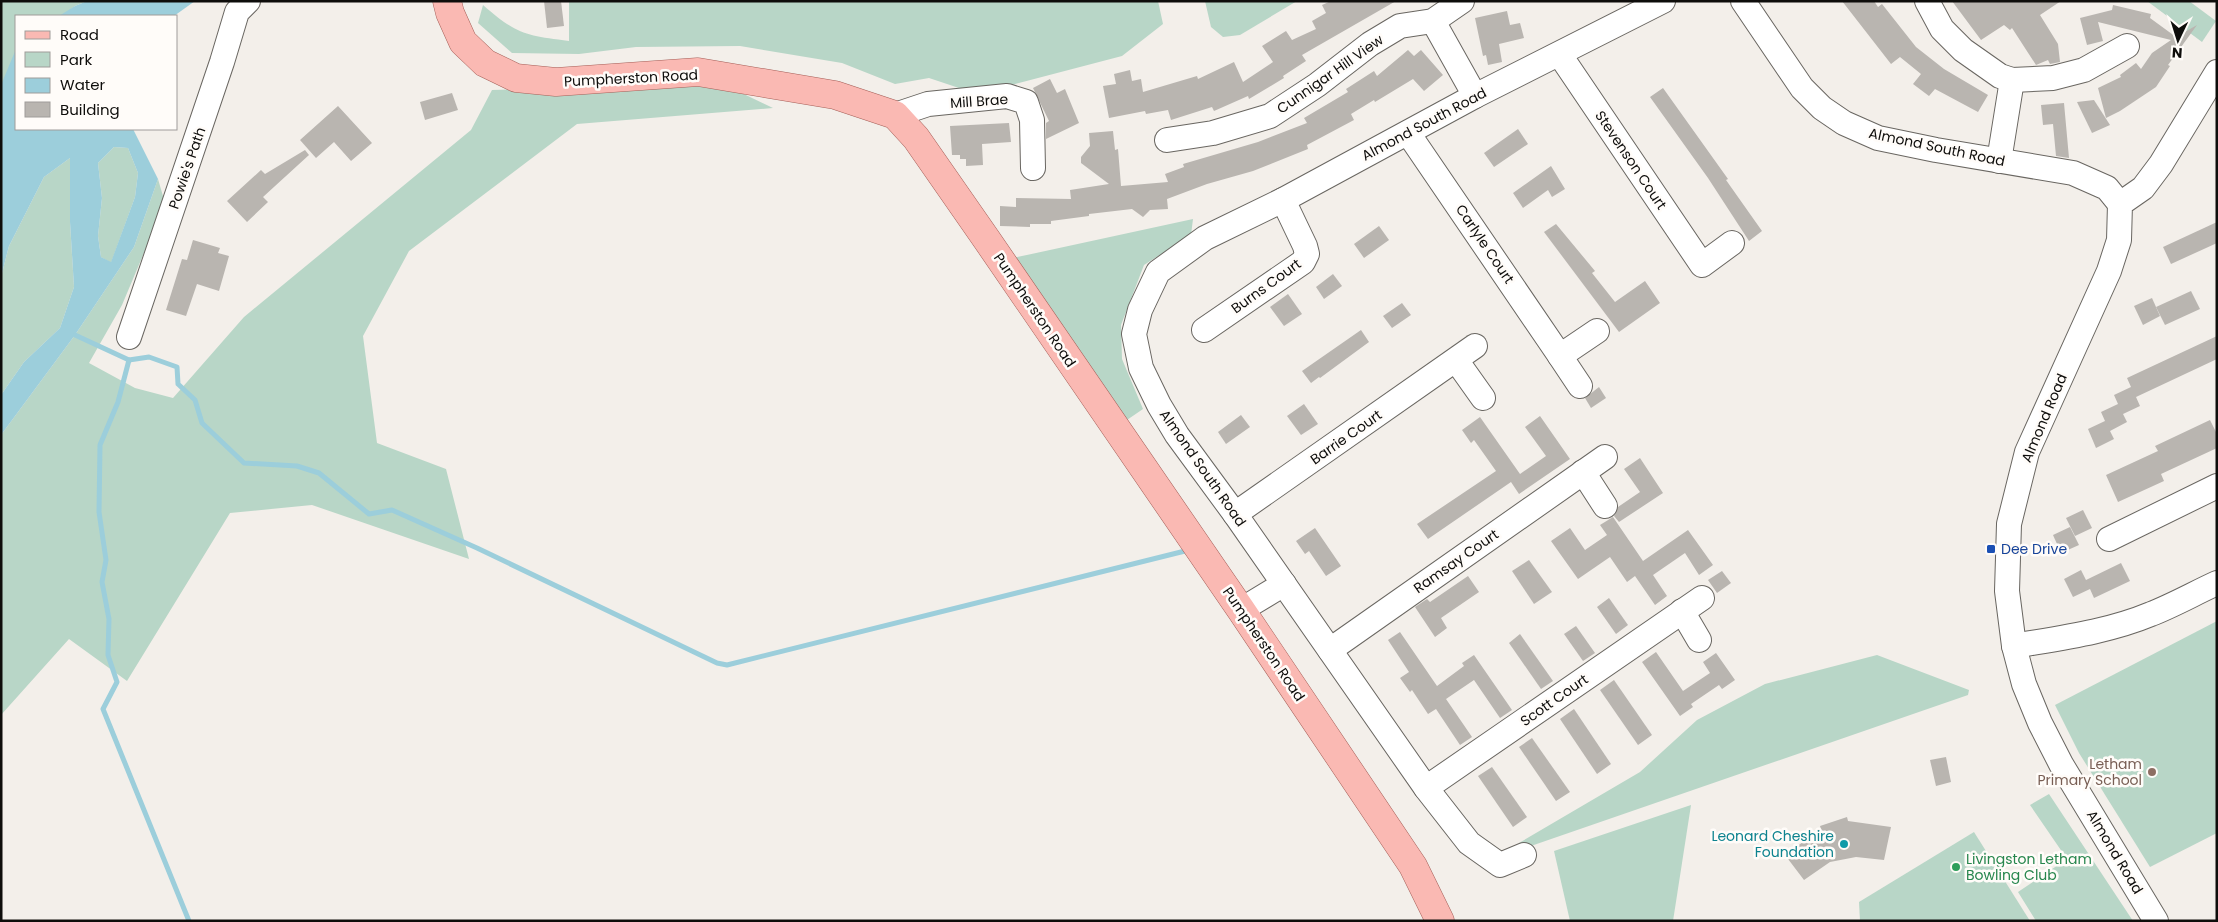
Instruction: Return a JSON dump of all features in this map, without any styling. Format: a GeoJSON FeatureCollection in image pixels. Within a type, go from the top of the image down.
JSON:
{"type":"FeatureCollection","features":[{"type":"Feature","properties":{"kind":"main road","name":"Pumpherston Road"},"geometry":{"type":"LineString","coordinates":[[447,1],[450,13],[463,42],[485,63],[516,78],[556,82],[698,72],[834,95],[896,114],[916,138],[982,232],[1242,610],[1413,866],[1440,921]]}},
{"type":"Feature","properties":{"kind":"street","name":"Powie's Path"},"geometry":{"type":"LineString","coordinates":[[129,337],[222,62],[237,12],[248,1]]}},
{"type":"Feature","properties":{"kind":"street","name":"Cunnigar Hill View"},"geometry":{"type":"LineString","coordinates":[[1168,140],[1213,133],[1270,116],[1317,85],[1370,44],[1400,26],[1433,21],[1462,1]]}},
{"type":"Feature","properties":{"kind":"street","name":"Almond South Road"},"geometry":{"type":"LineString","coordinates":[[1524,854],[1500,865],[1469,843],[1426,788],[1235,514],[1177,435],[1159,405],[1142,368],[1134,334],[1140,310],[1158,272],[1205,238],[1283,200],[1475,96],[1560,55],[1663,1]]}},
{"type":"Feature","properties":{"kind":"street","name":"Almond South Road"},"geometry":{"type":"LineString","coordinates":[[1743,1],[1802,88],[1822,108],[1844,123],[1878,138],[2073,173],[2107,188],[2120,204]]}},
{"type":"Feature","properties":{"kind":"street"},"geometry":{"type":"LineString","coordinates":[[1927,1],[1942,29],[1963,50],[2000,76],[2012,80],[2053,78],[2084,70],[2127,46]]}},
{"type":"Feature","properties":{"kind":"street"},"geometry":{"type":"LineString","coordinates":[[1433,21],[1475,96]]}},
{"type":"Feature","properties":{"kind":"street","name":"Stevenson Court"},"geometry":{"type":"LineString","coordinates":[[1560,55],[1707,272],[1732,243]]}},
{"type":"Feature","properties":{"kind":"street"},"geometry":{"type":"LineString","coordinates":[[2120,204],[2143,188],[2161,164],[2217,72]]}},
{"type":"Feature","properties":{"kind":"street"},"geometry":{"type":"LineString","coordinates":[[1999,161],[2012,80]]}},
{"type":"Feature","properties":{"kind":"street","name":"Mill Brae"},"geometry":{"type":"LineString","coordinates":[[896,114],[928,104],[1007,96],[1026,102],[1032,120],[1033,168]]}},
{"type":"Feature","properties":{"kind":"street","name":"Carlyle Court"},"geometry":{"type":"LineString","coordinates":[[1408,133],[1580,386]]}},
{"type":"Feature","properties":{"kind":"street","name":"Burns Court"},"geometry":{"type":"LineString","coordinates":[[1204,330],[1220,310],[1303,262],[1307,254],[1305,246],[1283,200]]}},
{"type":"Feature","properties":{"kind":"street","name":"Almond Road"},"geometry":{"type":"LineString","coordinates":[[2120,204],[2119,240],[2109,271],[2027,452],[2018,482],[2009,524],[2007,591],[2014,646],[2024,684],[2061,764],[2156,921]]}},
{"type":"Feature","properties":{"kind":"street"},"geometry":{"type":"LineString","coordinates":[[1560,356],[1597,331]]}},
{"type":"Feature","properties":{"kind":"street","name":"Barrie Court"},"geometry":{"type":"LineString","coordinates":[[1235,514],[1475,346]]}},
{"type":"Feature","properties":{"kind":"street"},"geometry":{"type":"LineString","coordinates":[[1456,360],[1483,398]]}},
{"type":"Feature","properties":{"kind":"street","name":"Ramsay Court"},"geometry":{"type":"LineString","coordinates":[[1330,650],[1605,458]]}},
{"type":"Feature","properties":{"kind":"street"},"geometry":{"type":"LineString","coordinates":[[1583,472],[1605,506]]}},
{"type":"Feature","properties":{"kind":"street"},"geometry":{"type":"LineString","coordinates":[[2109,539],[2216,488]]}},
{"type":"Feature","properties":{"kind":"street"},"geometry":{"type":"LineString","coordinates":[[2014,646],[2110,628],[2151,614],[2217,583]]}},
{"type":"Feature","properties":{"kind":"street"},"geometry":{"type":"LineString","coordinates":[[1242,610],[1284,584]]}},
{"type":"Feature","properties":{"kind":"street","name":"Scott Court"},"geometry":{"type":"LineString","coordinates":[[1426,788],[1702,598]]}},
{"type":"Feature","properties":{"kind":"street"},"geometry":{"type":"LineString","coordinates":[[1682,611],[1699,640]]}},
{"type":"Feature","properties":{"kind":"green space"},"geometry":{"type":"Polygon","coordinates":[[[1,1],[87,1],[75,6],[63,15],[15,15],[16,130],[1,221],[1,1]]]}},
{"type":"Feature","properties":{"kind":"green space"},"geometry":{"type":"Polygon","coordinates":[[[569,1],[1158,1],[1163,24],[1122,56],[977,94],[929,78],[895,84],[842,63],[740,46],[636,47],[579,54],[512,53],[478,23],[483,5],[504,22],[522,32],[569,41],[569,1]]]}},
{"type":"Feature","properties":{"kind":"green space"},"geometry":{"type":"Polygon","coordinates":[[[1205,1],[1297,1],[1240,35],[1223,37],[1211,27],[1205,1]]]}},
{"type":"Feature","properties":{"kind":"green space"},"geometry":{"type":"Polygon","coordinates":[[[2147,1],[2189,1],[2216,21],[2202,42],[2147,1]]]}},
{"type":"Feature","properties":{"kind":"green space"},"geometry":{"type":"Polygon","coordinates":[[[723,84],[773,108],[577,124],[409,251],[363,336],[377,443],[446,469],[469,559],[312,505],[230,513],[127,681],[69,639],[1,715],[1,435],[75,335],[134,247],[158,179],[165,203],[122,305],[89,363],[135,388],[173,398],[244,317],[471,130],[492,90],[723,84]]]}},
{"type":"Feature","properties":{"kind":"green space"},"geometry":{"type":"Polygon","coordinates":[[[114,147],[128,148],[138,173],[135,197],[111,263],[101,257],[98,236],[102,198],[98,163],[114,147]]]}},
{"type":"Feature","properties":{"kind":"green space"},"geometry":{"type":"Polygon","coordinates":[[[70,158],[70,222],[74,287],[60,328],[24,362],[1,395],[1,277],[9,246],[44,177],[70,158]]]}},
{"type":"Feature","properties":{"kind":"green space"},"geometry":{"type":"Polygon","coordinates":[[[1193,219],[1191,235],[1144,265],[1121,325],[1122,359],[1143,409],[1124,422],[1013,258],[1193,219]]]}},
{"type":"Feature","properties":{"kind":"green space","name":"Letham Primary School"},"geometry":{"type":"Polygon","coordinates":[[[2217,621],[2217,833],[2150,867],[2079,753],[2055,705],[2217,621]]]}},
{"type":"Feature","properties":{"kind":"green space"},"geometry":{"type":"Polygon","coordinates":[[[1877,655],[1969,690],[1968,695],[1528,847],[1519,843],[1640,772],[1697,720],[1765,684],[1877,655]]]}},
{"type":"Feature","properties":{"kind":"green space"},"geometry":{"type":"Polygon","coordinates":[[[2049,794],[2133,921],[2036,921],[2018,892],[2067,859],[2030,805],[2049,794]]]}},
{"type":"Feature","properties":{"kind":"green space"},"geometry":{"type":"Polygon","coordinates":[[[1691,805],[1673,921],[1570,921],[1554,851],[1691,805]]]}},
{"type":"Feature","properties":{"kind":"green space","name":"Livingston Letham Bowling Club"},"geometry":{"type":"Polygon","coordinates":[[[1974,832],[2030,921],[1860,921],[1859,902],[1974,832]]]}},
{"type":"Feature","properties":{"kind":"water"},"geometry":{"type":"Polygon","coordinates":[[[87,1],[195,1],[175,15],[61,15],[87,1]]]}},
{"type":"Feature","properties":{"kind":"water"},"geometry":{"type":"Polygon","coordinates":[[[15,51],[15,130],[134,130],[158,179],[134,247],[75,335],[1,435],[1,395],[24,362],[60,328],[74,287],[70,222],[70,158],[44,177],[9,246],[1,277],[1,85],[15,51]],[[114,147],[98,163],[102,198],[98,236],[101,257],[111,262],[135,197],[138,173],[128,148],[114,147]]]}},
{"type":"Feature","properties":{"kind":"building"},"geometry":{"type":"Polygon","coordinates":[[[544,1],[561,1],[564,26],[547,28],[544,1]]]}},
{"type":"Feature","properties":{"kind":"building"},"geometry":{"type":"Polygon","coordinates":[[[1331,1],[1396,1],[1302,55],[1306,61],[1283,76],[1284,78],[1249,99],[1248,96],[1214,111],[1212,107],[1171,120],[1168,110],[1146,114],[1145,111],[1109,118],[1103,86],[1116,84],[1114,74],[1130,70],[1132,81],[1141,79],[1143,92],[1197,76],[1198,79],[1234,62],[1243,82],[1273,62],[1262,46],[1286,31],[1292,40],[1316,29],[1312,21],[1326,13],[1322,5],[1331,1]]]}},
{"type":"Feature","properties":{"kind":"building"},"geometry":{"type":"Polygon","coordinates":[[[1842,1],[1874,1],[1878,7],[1882,4],[1916,47],[1944,69],[1988,95],[1978,112],[1935,89],[1929,96],[1913,84],[1921,74],[1900,57],[1891,64],[1842,1]]]}},
{"type":"Feature","properties":{"kind":"building"},"geometry":{"type":"Polygon","coordinates":[[[1952,1],[2061,1],[2040,15],[2058,44],[2060,62],[2050,64],[2048,60],[2036,65],[2012,28],[2010,30],[2004,25],[1981,40],[1952,1]]]}},
{"type":"Feature","properties":{"kind":"building"},"geometry":{"type":"Polygon","coordinates":[[[2113,5],[2151,14],[2150,18],[2176,37],[2197,25],[2168,65],[2170,66],[2156,87],[2106,118],[2098,88],[2121,77],[2120,75],[2136,63],[2141,69],[2152,53],[2171,40],[2098,22],[2103,41],[2087,45],[2080,18],[2112,10],[2113,5]]]}},
{"type":"Feature","properties":{"kind":"building"},"geometry":{"type":"Polygon","coordinates":[[[1507,11],[1510,25],[1520,23],[1524,38],[1499,44],[1502,62],[1488,65],[1486,55],[1483,56],[1475,18],[1507,11]]]}},
{"type":"Feature","properties":{"kind":"building"},"geometry":{"type":"Polygon","coordinates":[[[1408,50],[1414,56],[1421,50],[1443,75],[1424,91],[1413,79],[1375,102],[1374,100],[1351,114],[1354,120],[1307,145],[1308,149],[1253,171],[1207,184],[1167,199],[1168,209],[1150,210],[1143,217],[1132,209],[1051,221],[1051,224],[1030,224],[1030,227],[1000,226],[1000,206],[1016,207],[1016,198],[1071,199],[1070,190],[1109,184],[1081,163],[1081,157],[1090,146],[1089,133],[1113,131],[1115,150],[1118,149],[1121,186],[1168,182],[1165,174],[1184,167],[1183,164],[1258,142],[1307,123],[1304,118],[1348,92],[1346,89],[1374,71],[1377,76],[1408,50]]]}},
{"type":"Feature","properties":{"kind":"building"},"geometry":{"type":"Polygon","coordinates":[[[1050,79],[1057,93],[1065,89],[1079,123],[1046,139],[1046,123],[1049,121],[1033,88],[1050,79]]]}},
{"type":"Feature","properties":{"kind":"building"},"geometry":{"type":"Polygon","coordinates":[[[1663,88],[1728,179],[1726,180],[1762,231],[1749,241],[1708,178],[1650,97],[1663,88]]]}},
{"type":"Feature","properties":{"kind":"building"},"geometry":{"type":"Polygon","coordinates":[[[452,93],[458,110],[425,120],[420,102],[452,93]]]}},
{"type":"Feature","properties":{"kind":"building"},"geometry":{"type":"Polygon","coordinates":[[[2094,100],[2110,125],[2092,133],[2077,102],[2094,100]]]}},
{"type":"Feature","properties":{"kind":"building"},"geometry":{"type":"Polygon","coordinates":[[[2064,103],[2069,158],[2056,156],[2053,124],[2043,125],[2041,105],[2064,103]]]}},
{"type":"Feature","properties":{"kind":"building"},"geometry":{"type":"Polygon","coordinates":[[[338,106],[372,143],[351,161],[334,142],[316,158],[300,140],[338,106]]]}},
{"type":"Feature","properties":{"kind":"building"},"geometry":{"type":"Polygon","coordinates":[[[1009,123],[1011,142],[982,144],[983,165],[966,166],[966,159],[960,159],[960,155],[952,155],[950,126],[1009,123]]]}},
{"type":"Feature","properties":{"kind":"building"},"geometry":{"type":"Polygon","coordinates":[[[1518,129],[1528,144],[1494,167],[1484,153],[1518,129]]]}},
{"type":"Feature","properties":{"kind":"building"},"geometry":{"type":"Polygon","coordinates":[[[305,150],[309,155],[263,197],[268,202],[247,222],[227,201],[261,170],[265,174],[305,150]]]}},
{"type":"Feature","properties":{"kind":"building"},"geometry":{"type":"Polygon","coordinates":[[[1551,166],[1565,189],[1552,197],[1548,190],[1523,208],[1513,193],[1551,166]]]}},
{"type":"Feature","properties":{"kind":"building"},"geometry":{"type":"Polygon","coordinates":[[[2217,222],[2217,243],[2171,264],[2163,247],[2217,222]]]}},
{"type":"Feature","properties":{"kind":"building"},"geometry":{"type":"Polygon","coordinates":[[[1556,224],[1595,271],[1592,273],[1615,302],[1645,281],[1660,303],[1619,332],[1544,232],[1556,224]]]}},
{"type":"Feature","properties":{"kind":"building"},"geometry":{"type":"Polygon","coordinates":[[[1379,226],[1389,240],[1364,258],[1354,244],[1379,226]]]}},
{"type":"Feature","properties":{"kind":"building"},"geometry":{"type":"Polygon","coordinates":[[[193,240],[220,248],[218,253],[229,256],[219,291],[197,284],[186,316],[166,310],[182,259],[187,260],[193,240]]]}},
{"type":"Feature","properties":{"kind":"building"},"geometry":{"type":"Polygon","coordinates":[[[1333,274],[1342,286],[1324,299],[1316,287],[1333,274]]]}},
{"type":"Feature","properties":{"kind":"building"},"geometry":{"type":"Polygon","coordinates":[[[2191,291],[2200,309],[2165,325],[2156,307],[2191,291]]]}},
{"type":"Feature","properties":{"kind":"building"},"geometry":{"type":"Polygon","coordinates":[[[1288,294],[1302,314],[1284,326],[1270,307],[1288,294]]]}},
{"type":"Feature","properties":{"kind":"building"},"geometry":{"type":"Polygon","coordinates":[[[2152,298],[2160,316],[2143,325],[2134,306],[2152,298]]]}},
{"type":"Feature","properties":{"kind":"building"},"geometry":{"type":"Polygon","coordinates":[[[1402,303],[1411,315],[1392,328],[1383,316],[1402,303]]]}},
{"type":"Feature","properties":{"kind":"building"},"geometry":{"type":"Polygon","coordinates":[[[1361,330],[1369,342],[1311,383],[1302,371],[1361,330]]]}},
{"type":"Feature","properties":{"kind":"building"},"geometry":{"type":"Polygon","coordinates":[[[2217,336],[2217,359],[2136,397],[2140,406],[2123,414],[2127,422],[2110,431],[2114,439],[2096,448],[2088,429],[2105,421],[2101,412],[2118,404],[2114,395],[2131,387],[2127,378],[2217,336]]]}},
{"type":"Feature","properties":{"kind":"building"},"geometry":{"type":"Polygon","coordinates":[[[1599,387],[1606,398],[1591,408],[1585,398],[1599,387]]]}},
{"type":"Feature","properties":{"kind":"building"},"geometry":{"type":"Polygon","coordinates":[[[1304,404],[1318,424],[1301,435],[1287,416],[1304,404]]]}},
{"type":"Feature","properties":{"kind":"building"},"geometry":{"type":"Polygon","coordinates":[[[1241,415],[1250,427],[1226,444],[1218,432],[1241,415]]]}},
{"type":"Feature","properties":{"kind":"building"},"geometry":{"type":"Polygon","coordinates":[[[1540,416],[1570,459],[1519,494],[1511,482],[1428,539],[1417,524],[1496,471],[1474,440],[1471,443],[1462,430],[1480,417],[1520,474],[1546,456],[1525,427],[1540,416]]]}},
{"type":"Feature","properties":{"kind":"building"},"geometry":{"type":"Polygon","coordinates":[[[2210,420],[2217,434],[2217,448],[2161,474],[2164,481],[2118,502],[2106,475],[2158,451],[2155,446],[2210,420]]]}},
{"type":"Feature","properties":{"kind":"building"},"geometry":{"type":"Polygon","coordinates":[[[1640,458],[1663,493],[1619,522],[1614,516],[1618,507],[1640,492],[1624,469],[1640,458]]]}},
{"type":"Feature","properties":{"kind":"building"},"geometry":{"type":"Polygon","coordinates":[[[2083,510],[2092,528],[2075,536],[2066,518],[2083,510]]]}},
{"type":"Feature","properties":{"kind":"building"},"geometry":{"type":"Polygon","coordinates":[[[1613,517],[1643,561],[1688,530],[1713,565],[1699,575],[1685,553],[1653,575],[1667,596],[1655,605],[1635,576],[1627,582],[1610,557],[1578,579],[1551,541],[1570,528],[1585,550],[1607,535],[1600,525],[1613,517]]]}},
{"type":"Feature","properties":{"kind":"building"},"geometry":{"type":"Polygon","coordinates":[[[2070,527],[2079,545],[2061,553],[2053,535],[2070,527]]]}},
{"type":"Feature","properties":{"kind":"building"},"geometry":{"type":"Polygon","coordinates":[[[1315,528],[1341,566],[1326,576],[1309,551],[1305,554],[1296,541],[1315,528]]]}},
{"type":"Feature","properties":{"kind":"building"},"geometry":{"type":"Polygon","coordinates":[[[1529,560],[1552,592],[1534,604],[1512,571],[1529,560]]]}},
{"type":"Feature","properties":{"kind":"building"},"geometry":{"type":"Polygon","coordinates":[[[2121,563],[2130,581],[2094,598],[2090,589],[2073,597],[2064,579],[2081,570],[2086,580],[2121,563]]]}},
{"type":"Feature","properties":{"kind":"building"},"geometry":{"type":"Polygon","coordinates":[[[1722,571],[1731,583],[1717,593],[1708,580],[1722,571]]]}},
{"type":"Feature","properties":{"kind":"building"},"geometry":{"type":"Polygon","coordinates":[[[1468,576],[1479,592],[1441,618],[1447,628],[1435,637],[1415,607],[1427,599],[1430,602],[1468,576]]]}},
{"type":"Feature","properties":{"kind":"building"},"geometry":{"type":"Polygon","coordinates":[[[1609,598],[1628,625],[1616,634],[1597,607],[1609,598]]]}},
{"type":"Feature","properties":{"kind":"building"},"geometry":{"type":"Polygon","coordinates":[[[1576,626],[1595,653],[1583,661],[1564,634],[1576,626]]]}},
{"type":"Feature","properties":{"kind":"building"},"geometry":{"type":"Polygon","coordinates":[[[1400,632],[1437,686],[1464,666],[1462,663],[1474,655],[1512,710],[1500,718],[1474,680],[1446,699],[1472,737],[1460,745],[1436,709],[1428,714],[1412,690],[1410,692],[1400,678],[1409,672],[1388,640],[1400,632]]]}},
{"type":"Feature","properties":{"kind":"building"},"geometry":{"type":"Polygon","coordinates":[[[1520,634],[1553,681],[1541,689],[1509,643],[1520,634]]]}},
{"type":"Feature","properties":{"kind":"building"},"geometry":{"type":"Polygon","coordinates":[[[1656,652],[1683,691],[1710,673],[1703,662],[1716,653],[1735,680],[1722,689],[1719,685],[1691,704],[1693,707],[1680,716],[1642,662],[1656,652]]]}},
{"type":"Feature","properties":{"kind":"building"},"geometry":{"type":"Polygon","coordinates":[[[1614,680],[1652,735],[1638,745],[1600,690],[1614,680]]]}},
{"type":"Feature","properties":{"kind":"building"},"geometry":{"type":"Polygon","coordinates":[[[1574,709],[1611,764],[1597,774],[1560,719],[1574,709]]]}},
{"type":"Feature","properties":{"kind":"building"},"geometry":{"type":"Polygon","coordinates":[[[1532,738],[1570,792],[1556,801],[1519,747],[1532,738]]]}},
{"type":"Feature","properties":{"kind":"building"},"geometry":{"type":"Polygon","coordinates":[[[1946,757],[1951,782],[1936,786],[1930,760],[1946,757]]]}},
{"type":"Feature","properties":{"kind":"building"},"geometry":{"type":"Polygon","coordinates":[[[1492,767],[1527,817],[1513,827],[1478,776],[1492,767]]]}},
{"type":"Feature","properties":{"kind":"building","name":"Leonard Cheshire Foundation"},"geometry":{"type":"Polygon","coordinates":[[[1847,817],[1848,821],[1891,827],[1884,860],[1856,857],[1830,862],[1804,880],[1785,855],[1821,829],[1820,826],[1847,817]]]}},
{"type":"Feature","properties":{"kind":"waterway"},"geometry":{"type":"LineString","coordinates":[[75,335],[129,360],[149,357],[177,367],[178,384],[195,400],[202,423],[244,463],[297,466],[319,473],[369,514],[392,510],[477,548],[717,663],[727,665],[1185,551]]}},
{"type":"Feature","properties":{"kind":"waterway"},"geometry":{"type":"LineString","coordinates":[[129,360],[118,402],[100,445],[99,512],[106,560],[102,582],[109,619],[108,655],[117,682],[103,709],[189,921]]}},
{"type":"Feature","properties":{"kind":"place","name":"Dee Drive"},"geometry":{"type":"Point","coordinates":[1991,549]}},
{"type":"Feature","properties":{"kind":"place","name":"Letham Primary School"},"geometry":{"type":"Point","coordinates":[2152,772]}},
{"type":"Feature","properties":{"kind":"place","name":"Leonard Cheshire Foundation"},"geometry":{"type":"Point","coordinates":[1844,844]}},
{"type":"Feature","properties":{"kind":"place","name":"Livingston Letham Bowling Club"},"geometry":{"type":"Point","coordinates":[1956,867]}}]}
